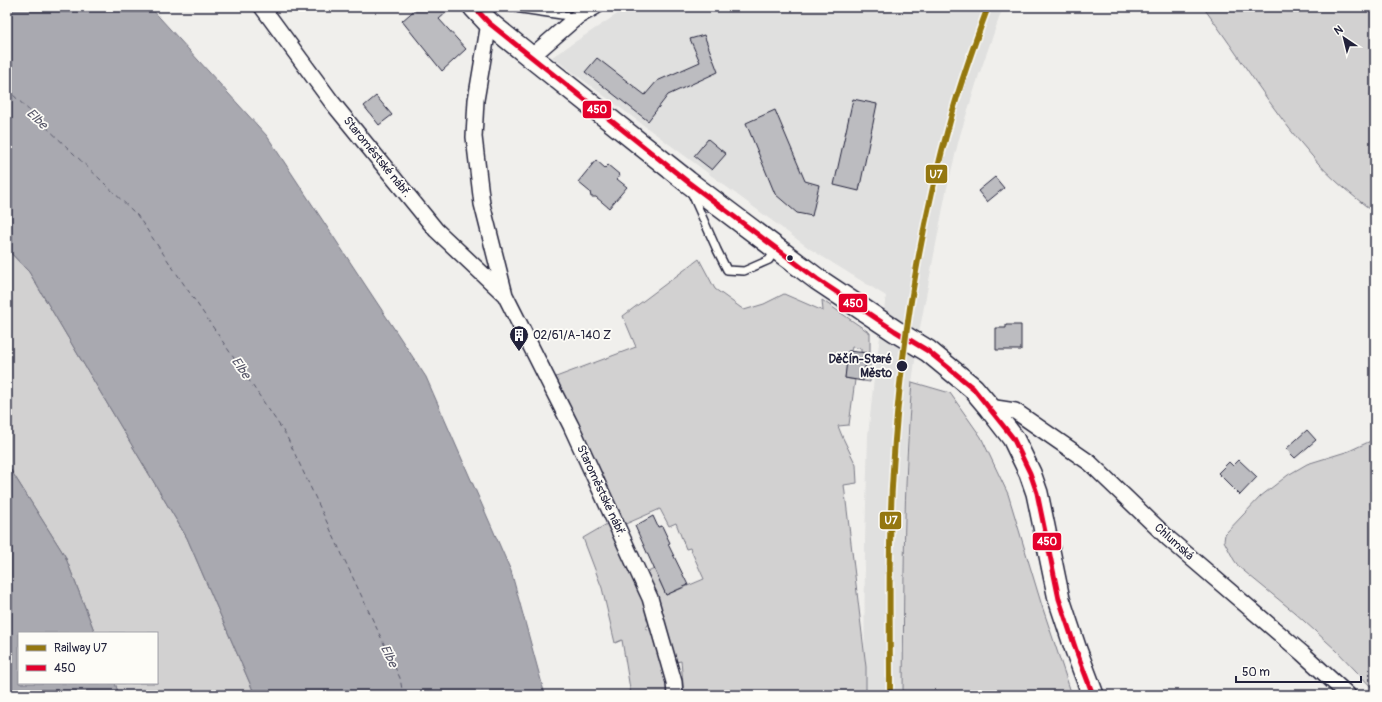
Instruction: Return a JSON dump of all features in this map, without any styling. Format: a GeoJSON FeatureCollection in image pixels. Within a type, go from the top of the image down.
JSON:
{"type":"FeatureCollection","features":[{"type":"Feature","properties":{"kind":"main road"},"geometry":{"type":"LineString","coordinates":[[474,7],[489,23],[688,182],[817,279],[928,351],[973,388],[1013,438],[1030,473],[1037,493],[1059,599],[1093,695]]}},
{"type":"Feature","properties":{"kind":"street","name":"Staroměstské nábř."},"geometry":{"type":"LineString","coordinates":[[262,7],[331,101],[436,230],[505,295]]}},
{"type":"Feature","properties":{"kind":"street"},"geometry":{"type":"LineString","coordinates":[[531,57],[577,17],[595,7]]}},
{"type":"Feature","properties":{"kind":"street","name":"Staroměstské nábř."},"geometry":{"type":"LineString","coordinates":[[489,23],[476,100],[474,137],[482,204],[505,295],[571,426],[650,598],[674,682],[675,695]]}},
{"type":"Feature","properties":{"kind":"street","name":"Chlumská"},"geometry":{"type":"LineString","coordinates":[[989,407],[1015,411],[1090,463],[1169,539],[1302,653],[1348,695]]}},
{"type":"Feature","properties":{"kind":"lane"},"geometry":{"type":"LineString","coordinates":[[508,7],[577,17]]}},
{"type":"Feature","properties":{"kind":"lane"},"geometry":{"type":"LineString","coordinates":[[688,182],[727,270],[744,272],[769,260],[776,249]]}},
{"type":"Feature","properties":{"kind":"shaded area"},"geometry":{"type":"Polygon","coordinates":[[[628,7],[1003,7],[960,135],[946,192],[919,333],[912,382],[907,438],[904,541],[903,695],[864,695],[865,540],[868,436],[874,378],[886,296],[810,249],[552,57],[628,7]]]}},
{"type":"Feature","properties":{"kind":"shaded area"},"geometry":{"type":"Polygon","coordinates":[[[1203,7],[1375,7],[1375,213],[1334,179],[1297,138],[1269,102],[1203,7]]]}},
{"type":"Feature","properties":{"kind":"shaded area"},"geometry":{"type":"Polygon","coordinates":[[[7,249],[29,272],[187,538],[255,695],[119,695],[115,684],[158,684],[158,632],[95,632],[65,556],[7,464],[7,249]]]}},
{"type":"Feature","properties":{"kind":"shaded area"},"geometry":{"type":"Polygon","coordinates":[[[699,259],[715,289],[744,310],[764,304],[784,294],[823,311],[822,300],[870,333],[870,382],[863,381],[867,353],[861,352],[861,349],[852,347],[851,351],[849,351],[845,378],[855,380],[849,425],[838,426],[856,465],[857,483],[844,485],[866,667],[866,695],[684,695],[681,661],[676,662],[642,575],[654,569],[666,595],[704,579],[690,548],[686,549],[676,523],[669,526],[660,509],[621,526],[556,377],[636,347],[623,316],[699,259]]]}},
{"type":"Feature","properties":{"kind":"shaded area"},"geometry":{"type":"Polygon","coordinates":[[[912,382],[950,393],[981,437],[1008,494],[1042,606],[1072,695],[903,695],[905,499],[912,382]]]}},
{"type":"Feature","properties":{"kind":"shaded area"},"geometry":{"type":"Polygon","coordinates":[[[1375,439],[1375,691],[1336,650],[1294,612],[1239,567],[1224,541],[1225,534],[1261,496],[1288,475],[1307,464],[1349,451],[1375,439]]]}},
{"type":"Feature","properties":{"kind":"shaded area"},"geometry":{"type":"Polygon","coordinates":[[[607,524],[631,573],[651,620],[646,628],[655,633],[664,661],[669,695],[631,695],[622,640],[615,643],[602,588],[583,538],[607,524]]]}},
{"type":"Feature","properties":{"kind":"water","name":"Elbe"},"geometry":{"type":"Polygon","coordinates":[[[7,7],[150,7],[267,136],[426,377],[511,571],[545,695],[255,695],[187,538],[29,272],[7,249],[7,7]]]}},
{"type":"Feature","properties":{"kind":"water"},"geometry":{"type":"Polygon","coordinates":[[[7,464],[65,556],[95,632],[18,632],[18,684],[115,684],[119,695],[7,695],[7,464]]]}},
{"type":"Feature","properties":{"kind":"building"},"geometry":{"type":"Polygon","coordinates":[[[418,7],[453,7],[439,19],[466,49],[442,71],[402,21],[418,7]]]}},
{"type":"Feature","properties":{"kind":"building"},"geometry":{"type":"Polygon","coordinates":[[[704,35],[718,72],[668,95],[648,121],[585,72],[597,58],[645,95],[657,81],[700,62],[690,39],[704,35]]]}},
{"type":"Feature","properties":{"kind":"building"},"geometry":{"type":"Polygon","coordinates":[[[376,96],[392,115],[379,125],[364,106],[376,96]]]}},
{"type":"Feature","properties":{"kind":"building"},"geometry":{"type":"Polygon","coordinates":[[[853,99],[877,104],[859,191],[834,185],[853,99]]]}},
{"type":"Feature","properties":{"kind":"building"},"geometry":{"type":"Polygon","coordinates":[[[775,110],[805,181],[819,185],[812,216],[797,213],[775,194],[746,123],[775,110]]]}},
{"type":"Feature","properties":{"kind":"building"},"geometry":{"type":"Polygon","coordinates":[[[708,139],[726,154],[712,170],[694,156],[708,139]]]}},
{"type":"Feature","properties":{"kind":"building"},"geometry":{"type":"Polygon","coordinates":[[[596,160],[605,168],[608,165],[620,175],[617,179],[627,187],[609,208],[596,197],[591,197],[590,192],[578,182],[596,160]]]}},
{"type":"Feature","properties":{"kind":"building"},"geometry":{"type":"Polygon","coordinates":[[[995,177],[1004,188],[987,202],[978,191],[995,177]]]}},
{"type":"Feature","properties":{"kind":"building"},"geometry":{"type":"Polygon","coordinates":[[[1006,325],[1021,325],[1021,350],[996,350],[996,328],[1006,328],[1006,325]]]}},
{"type":"Feature","properties":{"kind":"building"},"geometry":{"type":"Polygon","coordinates":[[[848,351],[867,353],[863,381],[845,378],[848,351]]]}},
{"type":"Feature","properties":{"kind":"building"},"geometry":{"type":"Polygon","coordinates":[[[1307,430],[1316,440],[1295,458],[1286,449],[1307,430]]]}},
{"type":"Feature","properties":{"kind":"building"},"geometry":{"type":"Polygon","coordinates":[[[1239,460],[1257,477],[1240,495],[1218,473],[1229,462],[1233,466],[1239,460]]]}},
{"type":"Feature","properties":{"kind":"building"},"geometry":{"type":"Polygon","coordinates":[[[653,516],[658,527],[662,526],[670,543],[668,544],[688,585],[666,595],[635,526],[653,516]]]}},
{"type":"Feature","properties":{"kind":"ferry route"},"geometry":{"type":"LineString","coordinates":[[7,89],[137,215],[286,435],[400,678],[403,695]]}},
{"type":"Feature","properties":{"kind":"rail line","name":"U7"},"geometry":{"type":"LineString","coordinates":[[890,695],[891,498],[896,425],[906,335],[921,246],[940,158],[960,87],[988,7]]}},
{"type":"Feature","properties":{"kind":"transit line","name":"450"},"geometry":{"type":"LineString","coordinates":[[474,7],[489,23],[688,182],[817,279],[928,351],[973,388],[1013,438],[1030,473],[1037,493],[1059,599],[1093,695]]}},
{"type":"Feature","properties":{"kind":"place","name":"O2/61/A-140 Z"},"geometry":{"type":"Point","coordinates":[519,352]}},
{"type":"Feature","properties":{"kind":"place","name":"Děčín-Staré Město"},"geometry":{"type":"Point","coordinates":[902,366]}}]}
